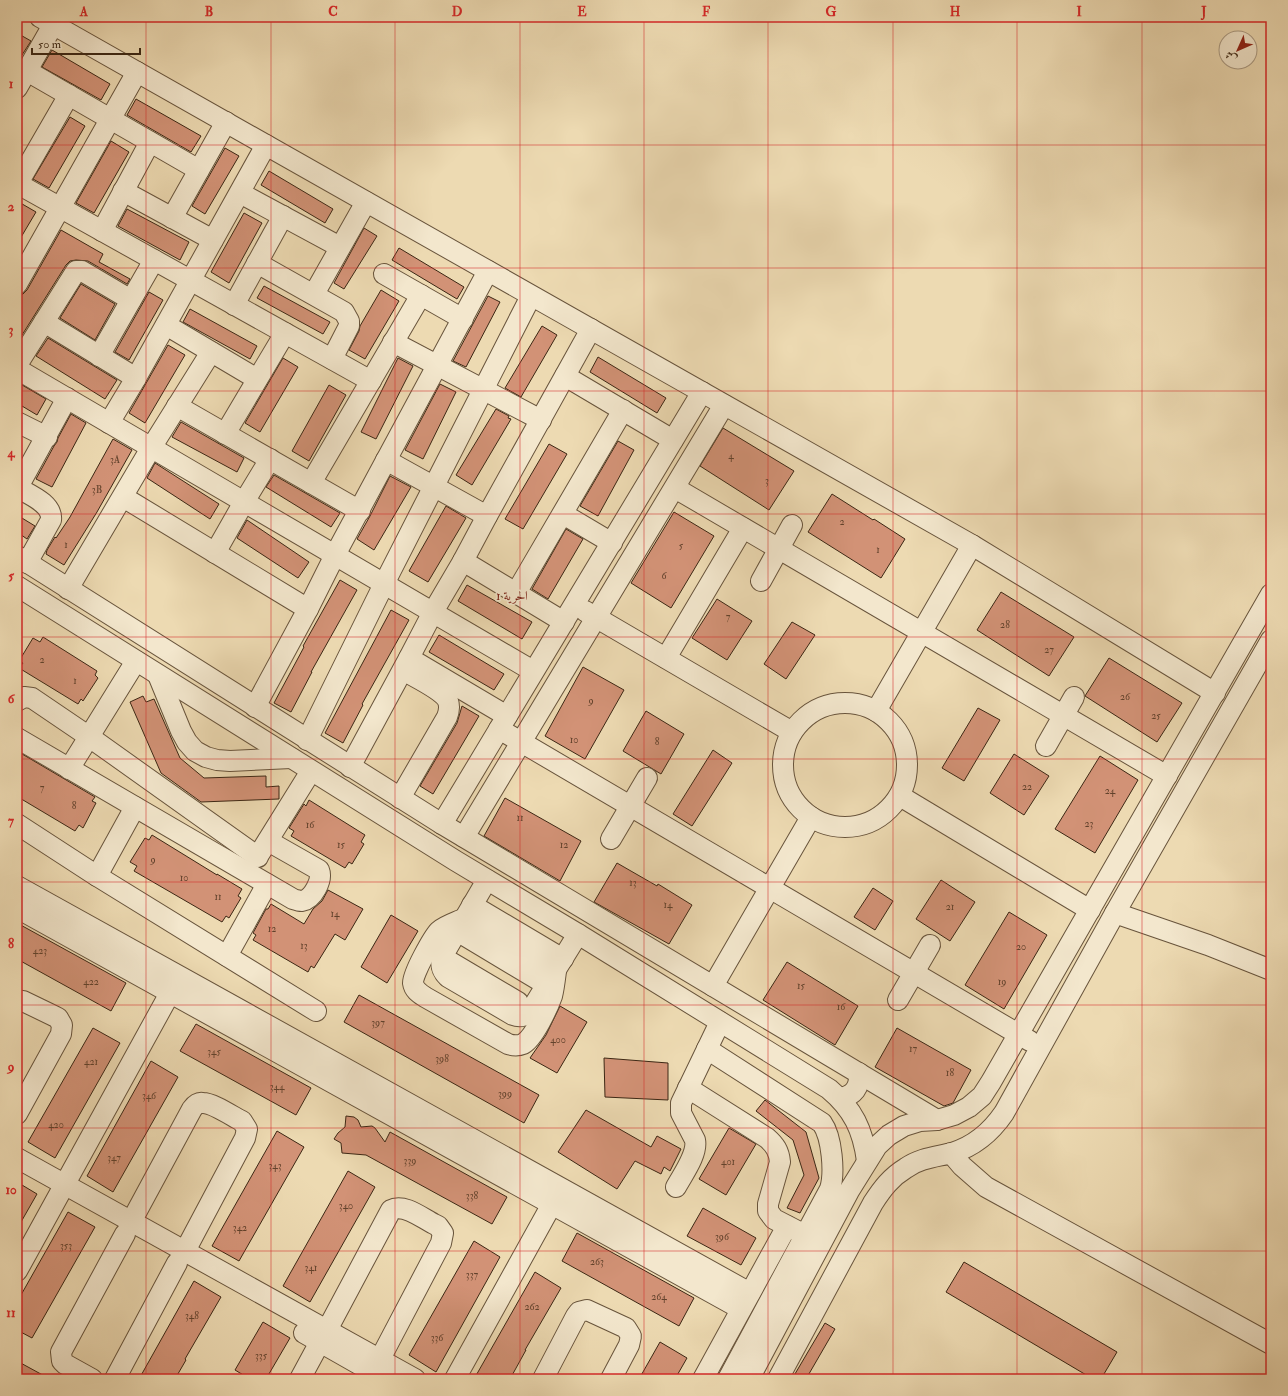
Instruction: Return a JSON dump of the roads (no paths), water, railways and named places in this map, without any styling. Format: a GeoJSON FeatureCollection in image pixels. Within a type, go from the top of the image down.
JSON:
{"type":"FeatureCollection","features":[{"type":"Feature","properties":{"kind":"street"},"geometry":{"type":"LineString","coordinates":[[17,88],[27,71],[47,21],[972,545],[1215,693]]}},
{"type":"Feature","properties":{"kind":"street"},"geometry":{"type":"LineString","coordinates":[[27,71],[199,170]]}},
{"type":"Feature","properties":{"kind":"street"},"geometry":{"type":"LineString","coordinates":[[17,284],[137,72]]}},
{"type":"Feature","properties":{"kind":"street"},"geometry":{"type":"LineString","coordinates":[[69,95],[17,184],[371,381]]}},
{"type":"Feature","properties":{"kind":"street"},"geometry":{"type":"LineString","coordinates":[[172,218],[226,122]]}},
{"type":"Feature","properties":{"kind":"street"},"geometry":{"type":"LineString","coordinates":[[102,231],[150,142]]}},
{"type":"Feature","properties":{"kind":"street"},"geometry":{"type":"LineString","coordinates":[[110,423],[266,145]]}},
{"type":"Feature","properties":{"kind":"street"},"geometry":{"type":"LineString","coordinates":[[123,191],[214,240]]}},
{"type":"Feature","properties":{"kind":"street"},"geometry":{"type":"LineString","coordinates":[[240,193],[340,247]]}},
{"type":"Feature","properties":{"kind":"street"},"geometry":{"type":"LineString","coordinates":[[314,294],[366,202]]}},
{"type":"Feature","properties":{"kind":"street"},"geometry":{"type":"LineString","coordinates":[[234,305],[283,216]]}},
{"type":"Feature","properties":{"kind":"street"},"geometry":{"type":"LineString","coordinates":[[99,356],[154,260]]}},
{"type":"Feature","properties":{"kind":"street"},"geometry":{"type":"LineString","coordinates":[[257,263],[344,312],[349,321],[349,326],[332,359]]}},
{"type":"Feature","properties":{"kind":"street"},"geometry":{"type":"LineString","coordinates":[[17,364],[74,272],[78,270],[82,271],[131,300]]}},
{"type":"Feature","properties":{"kind":"street"},"geometry":{"type":"LineString","coordinates":[[255,707],[488,271]]}},
{"type":"Feature","properties":{"kind":"street"},"geometry":{"type":"LineString","coordinates":[[384,274],[463,319]]}},
{"type":"Feature","properties":{"kind":"street"},"geometry":{"type":"LineString","coordinates":[[311,483],[420,295]]}},
{"type":"Feature","properties":{"kind":"street"},"geometry":{"type":"LineString","coordinates":[[307,740],[384,584],[532,296]]}},
{"type":"Feature","properties":{"kind":"street"},"geometry":{"type":"LineString","coordinates":[[44,322],[136,378]]}},
{"type":"Feature","properties":{"kind":"street"},"geometry":{"type":"LineString","coordinates":[[166,325],[258,379]]}},
{"type":"Feature","properties":{"kind":"street"},"geometry":{"type":"LineString","coordinates":[[350,767],[433,612],[463,561],[591,329]]}},
{"type":"Feature","properties":{"kind":"street"},"geometry":{"type":"LineString","coordinates":[[225,434],[285,333]]}},
{"type":"Feature","properties":{"kind":"street"},"geometry":{"type":"LineString","coordinates":[[393,342],[541,420]]}},
{"type":"Feature","properties":{"kind":"street"},"geometry":{"type":"LineString","coordinates":[[68,589],[151,448],[211,352]]}},
{"type":"Feature","properties":{"kind":"street"},"geometry":{"type":"LineString","coordinates":[[17,369],[533,671]]}},
{"type":"Feature","properties":{"kind":"street"},"geometry":{"type":"LineString","coordinates":[[565,376],[673,440]]}},
{"type":"Feature","properties":{"kind":"street"},"geometry":{"type":"LineString","coordinates":[[442,824],[702,392]]}},
{"type":"Feature","properties":{"kind":"street"},"geometry":{"type":"LineString","coordinates":[[67,398],[47,437],[17,489],[48,508],[51,516],[51,520],[22,559],[442,824],[938,1120]]}},
{"type":"Feature","properties":{"kind":"street"},"geometry":{"type":"LineString","coordinates":[[464,837],[724,405]]}},
{"type":"Feature","properties":{"kind":"street"},"geometry":{"type":"LineString","coordinates":[[177,406],[360,511]]}},
{"type":"Feature","properties":{"kind":"street"},"geometry":{"type":"LineString","coordinates":[[516,593],[623,410]]}},
{"type":"Feature","properties":{"kind":"street"},"geometry":{"type":"LineString","coordinates":[[17,422],[47,437]]}},
{"type":"Feature","properties":{"kind":"street"},"geometry":{"type":"LineString","coordinates":[[215,553],[270,460]]}},
{"type":"Feature","properties":{"kind":"street"},"geometry":{"type":"LineString","coordinates":[[386,460],[487,516]]}},
{"type":"Feature","properties":{"kind":"street"},"geometry":{"type":"LineString","coordinates":[[675,488],[1167,776]]}},
{"type":"Feature","properties":{"kind":"street"},"geometry":{"type":"LineString","coordinates":[[123,497],[308,609]]}},
{"type":"Feature","properties":{"kind":"street"},"geometry":{"type":"LineString","coordinates":[[563,514],[612,543]]}},
{"type":"Feature","properties":{"kind":"street"},"geometry":{"type":"LineString","coordinates":[[761,581],[792,525]]}},
{"type":"Feature","properties":{"kind":"street"},"geometry":{"type":"LineString","coordinates":[[666,658],[743,528]]}},
{"type":"Feature","properties":{"kind":"street"},"geometry":{"type":"LineString","coordinates":[[876,711],[972,545]]}},
{"type":"Feature","properties":{"kind":"street"},"geometry":{"type":"LineString","coordinates":[[463,561],[564,622]]}},
{"type":"Feature","properties":{"kind":"street"},"geometry":{"type":"LineString","coordinates":[[17,586],[487,880],[824,1085],[840,1098],[849,1109],[859,1127],[865,1147],[867,1161]]}},
{"type":"Feature","properties":{"kind":"street"},"geometry":{"type":"LineString","coordinates":[[749,1379],[849,1191],[877,1146],[889,1135],[904,1126],[920,1121],[938,1120],[954,1115],[964,1110],[982,1096],[1215,693],[1264,624],[1271,594]]}},
{"type":"Feature","properties":{"kind":"street"},"geometry":{"type":"LineString","coordinates":[[574,605],[792,732]]}},
{"type":"Feature","properties":{"kind":"street"},"geometry":{"type":"LineString","coordinates":[[778,1379],[882,1189],[893,1177],[906,1167],[922,1160],[964,1149],[976,1142],[996,1124],[1004,1113],[1115,913],[1271,640]]}},
{"type":"Feature","properties":{"kind":"street"},"geometry":{"type":"LineString","coordinates":[[69,769],[88,736],[136,661]]}},
{"type":"Feature","properties":{"kind":"street"},"geometry":{"type":"LineString","coordinates":[[406,664],[503,723],[521,742],[1040,1048]]}},
{"type":"Feature","properties":{"kind":"street"},"geometry":{"type":"LineString","coordinates":[[158,675],[187,742],[195,751],[206,757],[230,761],[291,758]]}},
{"type":"Feature","properties":{"kind":"street"},"geometry":{"type":"LineString","coordinates":[[400,798],[449,712],[444,686]]}},
{"type":"Feature","properties":{"kind":"street"},"geometry":{"type":"LineString","coordinates":[[17,701],[24,697],[32,698],[258,857],[267,884],[293,900],[302,901],[311,896],[321,876],[316,868],[258,857],[135,807],[17,738]]}},
{"type":"Feature","properties":{"kind":"street"},"geometry":{"type":"LineString","coordinates":[[1046,746],[1074,697]]}},
{"type":"Feature","properties":{"kind":"street"},"geometry":{"type":"LineString","coordinates":[[839,703],[858,704],[876,711],[891,723],[902,739],[907,758],[906,778],[900,796],[887,812],[870,823],[850,827],[830,825],[811,817],[797,804],[787,788],[783,769],[784,756],[792,732],[804,718],[820,708],[839,703]]}},
{"type":"Feature","properties":{"kind":"street"},"geometry":{"type":"LineString","coordinates":[[258,857],[311,771]]}},
{"type":"Feature","properties":{"kind":"street"},"geometry":{"type":"LineString","coordinates":[[611,839],[646,778]]}},
{"type":"Feature","properties":{"kind":"street"},"geometry":{"type":"LineString","coordinates":[[900,796],[1090,910]]}},
{"type":"Feature","properties":{"kind":"street"},"geometry":{"type":"LineString","coordinates":[[97,876],[135,807]]}},
{"type":"Feature","properties":{"kind":"street"},"geometry":{"type":"LineString","coordinates":[[713,986],[811,817]]}},
{"type":"Feature","properties":{"kind":"street"},"geometry":{"type":"LineString","coordinates":[[17,824],[97,876],[316,1011]]}},
{"type":"Feature","properties":{"kind":"street"},"geometry":{"type":"LineString","coordinates":[[457,931],[487,880]]}},
{"type":"Feature","properties":{"kind":"street"},"geometry":{"type":"LineString","coordinates":[[227,956],[267,884]]}},
{"type":"Feature","properties":{"kind":"street"},"geometry":{"type":"LineString","coordinates":[[17,886],[746,1301]]}},
{"type":"Feature","properties":{"kind":"street"},"geometry":{"type":"LineString","coordinates":[[17,908],[552,1204],[746,1301]]}},
{"type":"Feature","properties":{"kind":"street"},"geometry":{"type":"LineString","coordinates":[[1115,913],[1208,945],[1271,970]]}},
{"type":"Feature","properties":{"kind":"street"},"geometry":{"type":"LineString","coordinates":[[439,931],[457,931],[547,984],[553,992],[549,1003],[532,1035],[525,1043],[520,1045],[508,1044],[416,991],[413,982],[415,972],[439,931]]}},
{"type":"Feature","properties":{"kind":"street"},"geometry":{"type":"LineString","coordinates":[[457,931],[547,984]]}},
{"type":"Feature","properties":{"kind":"street"},"geometry":{"type":"LineString","coordinates":[[457,931],[547,984]]}},
{"type":"Feature","properties":{"kind":"street"},"geometry":{"type":"LineString","coordinates":[[547,984],[578,934]]}},
{"type":"Feature","properties":{"kind":"street"},"geometry":{"type":"LineString","coordinates":[[898,1000],[930,945]]}},
{"type":"Feature","properties":{"kind":"street"},"geometry":{"type":"LineString","coordinates":[[17,1271],[170,993]]}},
{"type":"Feature","properties":{"kind":"street"},"geometry":{"type":"LineString","coordinates":[[17,1000],[23,1001],[58,1018],[62,1025],[61,1034],[17,1114]]}},
{"type":"Feature","properties":{"kind":"street"},"geometry":{"type":"LineString","coordinates":[[676,1187],[693,1155],[696,1145],[696,1140],[681,1112],[681,1103],[720,1022]]}},
{"type":"Feature","properties":{"kind":"street"},"geometry":{"type":"LineString","coordinates":[[707,1049],[818,1120],[825,1128],[829,1138],[833,1177],[830,1189],[728,1379]]}},
{"type":"Feature","properties":{"kind":"street"},"geometry":{"type":"LineString","coordinates":[[840,1098],[847,1097],[858,1087],[860,1080],[859,1073]]}},
{"type":"Feature","properties":{"kind":"street"},"geometry":{"type":"LineString","coordinates":[[688,1088],[767,1138],[775,1146],[780,1162],[768,1204],[768,1211],[771,1217],[805,1235]]}},
{"type":"Feature","properties":{"kind":"street"},"geometry":{"type":"LineString","coordinates":[[92,1379],[65,1364],[62,1361],[61,1352],[192,1109],[199,1103],[208,1104],[242,1121],[247,1128],[245,1138],[115,1379]]}},
{"type":"Feature","properties":{"kind":"street"},"geometry":{"type":"LineString","coordinates":[[951,1153],[962,1166],[986,1187],[1271,1344]]}},
{"type":"Feature","properties":{"kind":"street"},"geometry":{"type":"LineString","coordinates":[[17,1158],[61,1190],[323,1336],[376,1372],[415,1379]]}},
{"type":"Feature","properties":{"kind":"street"},"geometry":{"type":"LineString","coordinates":[[17,1174],[61,1190]]}},
{"type":"Feature","properties":{"kind":"street"},"geometry":{"type":"LineString","coordinates":[[455,1379],[552,1204]]}},
{"type":"Feature","properties":{"kind":"street"},"geometry":{"type":"LineString","coordinates":[[300,1379],[391,1210],[395,1208],[404,1209],[438,1226],[443,1234],[441,1242],[376,1372]]}},
{"type":"Feature","properties":{"kind":"street"},"geometry":{"type":"LineString","coordinates":[[703,1379],[787,1226]]}},
{"type":"Feature","properties":{"kind":"street"},"geometry":{"type":"LineString","coordinates":[[543,1379],[576,1316],[579,1312],[588,1310],[626,1328],[631,1336],[630,1345],[611,1379]]}},
{"type":"Feature","properties":{"kind":"district","name":"الحرية 1"},"geometry":{"type":"Point","coordinates":[512,596]}}]}
